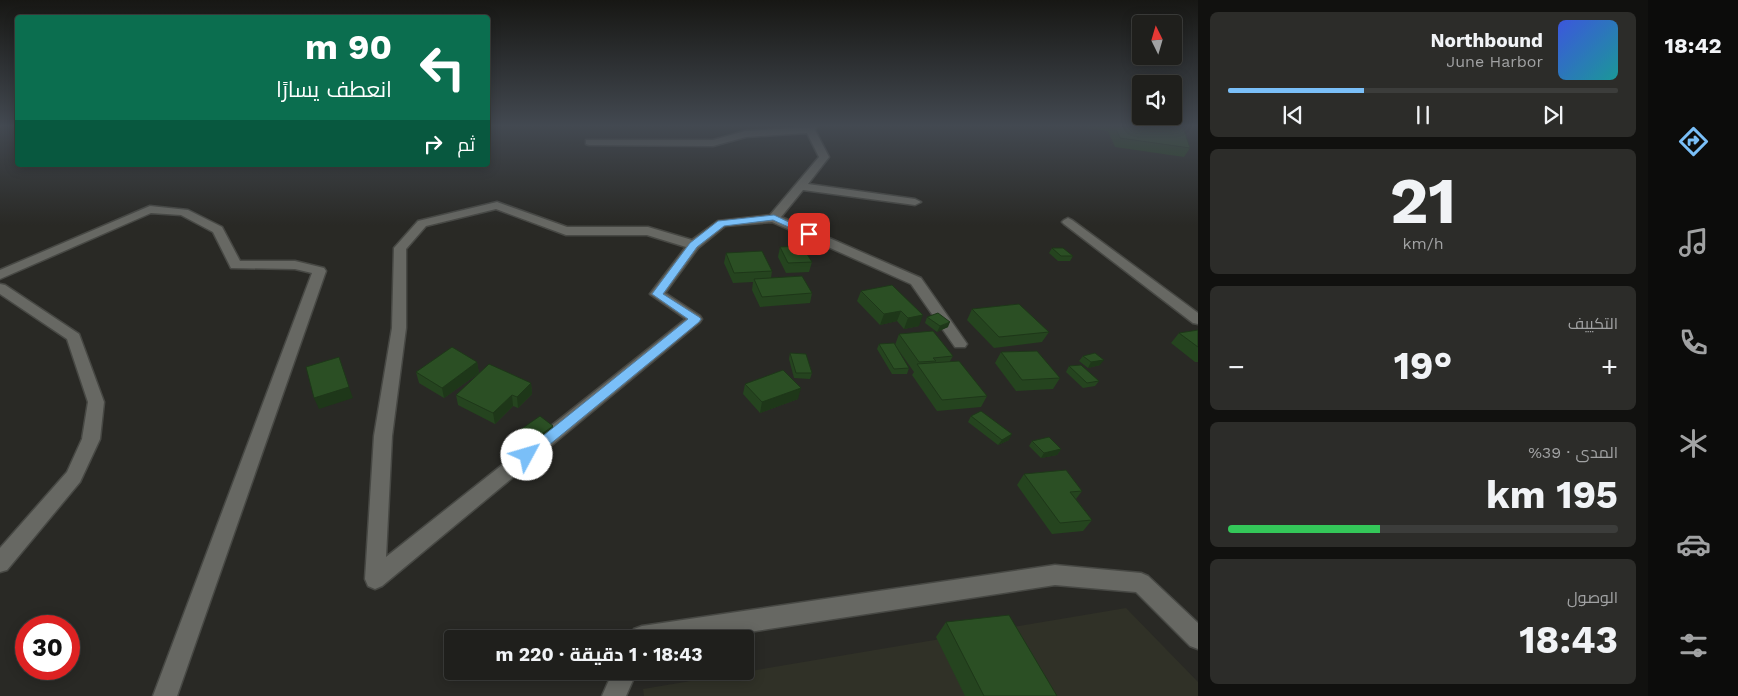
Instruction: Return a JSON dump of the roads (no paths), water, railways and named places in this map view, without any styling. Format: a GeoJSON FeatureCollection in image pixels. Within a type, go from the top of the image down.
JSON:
{"type":"FeatureCollection","features":[{"type":"Feature","properties":{"kind":"street"},"geometry":{"type":"LineString","coordinates":[[774,218],[823,159]]}},
{"type":"Feature","properties":{"kind":"street"},"geometry":{"type":"LineString","coordinates":[[800,186],[915,202]]}},
{"type":"Feature","properties":{"kind":"street"},"geometry":{"type":"LineString","coordinates":[[694,245],[648,231],[566,231],[498,205],[422,223],[400,248],[399,328],[383,436],[375,579],[695,319],[657,294],[694,245],[722,223],[774,218],[916,281],[960,344]]}},
{"type":"Feature","properties":{"kind":"street"},"geometry":{"type":"LineString","coordinates":[[0,275],[150,208],[184,212],[218,230],[236,265],[295,265],[320,271],[165,696]]}},
{"type":"Feature","properties":{"kind":"street"},"geometry":{"type":"LineString","coordinates":[[1068,222],[1198,320]]}},
{"type":"Feature","properties":{"kind":"street"},"geometry":{"type":"LineString","coordinates":[[0,288],[74,337],[96,402],[91,439],[74,477],[0,563]]}},
{"type":"Feature","properties":{"kind":"street"},"geometry":{"type":"LineString","coordinates":[[689,630],[1055,575],[1141,583],[1198,638]]}},
{"type":"Feature","properties":{"kind":"street"},"geometry":{"type":"LineString","coordinates":[[614,696],[621,680]]}}]}
